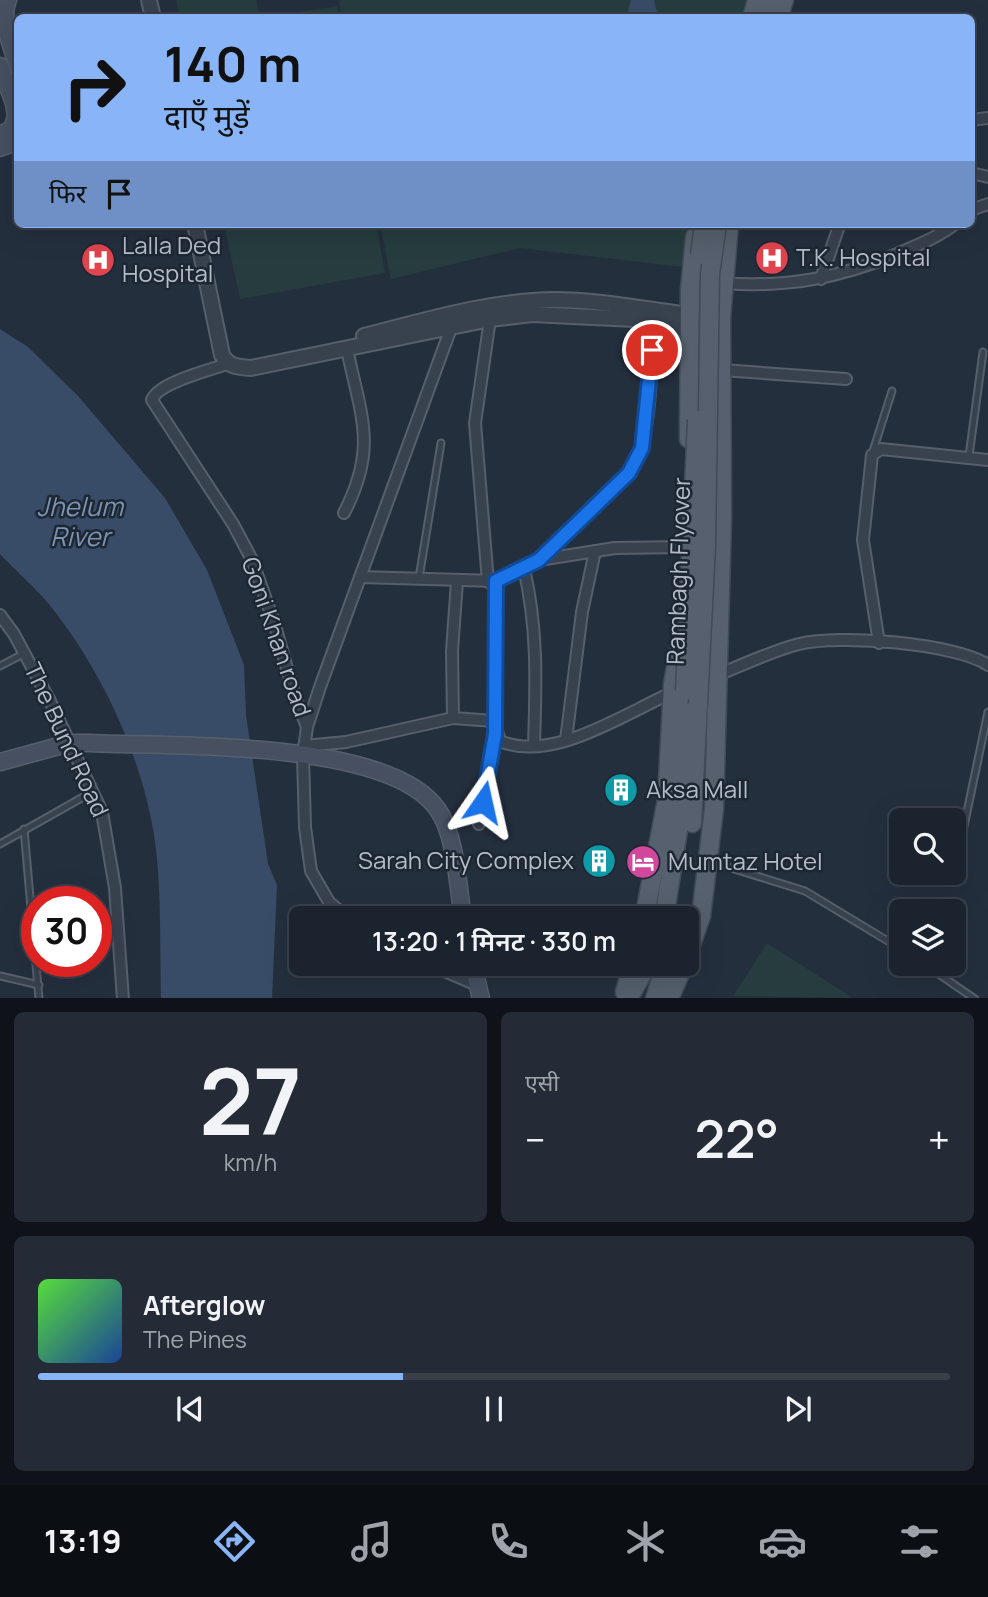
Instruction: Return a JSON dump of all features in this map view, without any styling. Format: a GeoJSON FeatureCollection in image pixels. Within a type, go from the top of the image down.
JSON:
{"type":"FeatureCollection","features":[{"type":"Feature","properties":{"kind":"main road"},"geometry":{"type":"LineString","coordinates":[[8,0],[2,8],[2,20],[14,54]]}},
{"type":"Feature","properties":{"kind":"main road"},"geometry":{"type":"LineString","coordinates":[[0,66],[14,103]]}},
{"type":"Feature","properties":{"kind":"main road"},"geometry":{"type":"LineString","coordinates":[[647,906],[667,800],[672,693],[682,628],[690,323],[697,228]]}},
{"type":"Feature","properties":{"kind":"main road","name":"Rambagh Flyover"},"geometry":{"type":"LineString","coordinates":[[666,906],[681,811],[693,547],[698,276],[704,228]]}},
{"type":"Feature","properties":{"kind":"main road","name":"Rambagh Flyover"},"geometry":{"type":"LineString","coordinates":[[678,906],[693,815],[706,546],[710,274],[716,228]]}},
{"type":"Feature","properties":{"kind":"main road"},"geometry":{"type":"LineString","coordinates":[[699,922],[709,861],[716,776],[715,677],[722,517],[721,327],[729,228]]}},
{"type":"Feature","properties":{"kind":"main road"},"geometry":{"type":"LineString","coordinates":[[0,762],[70,743],[91,743],[304,751],[386,772],[425,794],[446,825],[461,906]]}},
{"type":"Feature","properties":{"kind":"main road"},"geometry":{"type":"LineString","coordinates":[[625,998],[630,976]]}},
{"type":"Feature","properties":{"kind":"main road"},"geometry":{"type":"LineString","coordinates":[[626,998],[648,976]]}},
{"type":"Feature","properties":{"kind":"main road"},"geometry":{"type":"LineString","coordinates":[[642,998],[652,976]]}},
{"type":"Feature","properties":{"kind":"main road"},"geometry":{"type":"LineString","coordinates":[[655,998],[656,976]]}},
{"type":"Feature","properties":{"kind":"main road"},"geometry":{"type":"LineString","coordinates":[[669,998],[679,976]]}},
{"type":"Feature","properties":{"kind":"street"},"geometry":{"type":"LineString","coordinates":[[196,228],[222,355],[228,364],[251,368],[490,318],[564,313],[654,323],[690,323]]}},
{"type":"Feature","properties":{"kind":"street"},"geometry":{"type":"LineString","coordinates":[[205,228],[229,349],[235,358],[244,361],[349,340],[492,305],[521,302],[598,302],[690,323],[721,327]]}},
{"type":"Feature","properties":{"kind":"street"},"geometry":{"type":"LineString","coordinates":[[821,279],[836,228]]}},
{"type":"Feature","properties":{"kind":"street"},"geometry":{"type":"LineString","coordinates":[[723,283],[780,285],[821,279],[857,270],[950,228]]}},
{"type":"Feature","properties":{"kind":"street"},"geometry":{"type":"LineString","coordinates":[[479,824],[495,734],[492,582],[475,423],[490,318]]}},
{"type":"Feature","properties":{"kind":"street"},"geometry":{"type":"LineString","coordinates":[[360,577],[492,582],[539,560],[629,473],[637,462],[645,432],[654,323]]}},
{"type":"Feature","properties":{"kind":"street"},"geometry":{"type":"LineString","coordinates":[[334,906],[311,871],[306,827],[304,751],[307,727],[451,328]]}},
{"type":"Feature","properties":{"kind":"street"},"geometry":{"type":"LineString","coordinates":[[344,513],[363,471],[365,452],[346,349]]}},
{"type":"Feature","properties":{"kind":"street","name":"Goni Khan road"},"geometry":{"type":"LineString","coordinates":[[228,364],[167,386],[154,394],[154,405],[226,514],[252,560],[307,727]]}},
{"type":"Feature","properties":{"kind":"street"},"geometry":{"type":"LineString","coordinates":[[722,370],[846,379]]}},
{"type":"Feature","properties":{"kind":"street"},"geometry":{"type":"LineString","coordinates":[[879,643],[863,540],[872,455],[881,449],[988,460]]}},
{"type":"Feature","properties":{"kind":"street"},"geometry":{"type":"LineString","coordinates":[[539,560],[615,548],[686,547]]}},
{"type":"Feature","properties":{"kind":"street"},"geometry":{"type":"LineString","coordinates":[[566,740],[582,612],[595,551]]}},
{"type":"Feature","properties":{"kind":"street"},"geometry":{"type":"LineString","coordinates":[[524,568],[534,613],[537,649],[534,745]]}},
{"type":"Feature","properties":{"kind":"street"},"geometry":{"type":"LineString","coordinates":[[453,718],[452,651],[457,581]]}},
{"type":"Feature","properties":{"kind":"street","name":"The Bund Road"},"geometry":{"type":"LineString","coordinates":[[0,615],[25,653],[102,812],[110,847],[123,998]]}},
{"type":"Feature","properties":{"kind":"street"},"geometry":{"type":"LineString","coordinates":[[495,734],[505,743],[534,745],[587,734],[672,693],[798,644],[823,641],[949,649],[976,657],[988,665]]}},
{"type":"Feature","properties":{"kind":"street"},"geometry":{"type":"LineString","coordinates":[[304,751],[453,718],[494,721]]}},
{"type":"Feature","properties":{"kind":"street"},"geometry":{"type":"LineString","coordinates":[[450,976],[479,992]]}},
{"type":"Feature","properties":{"kind":"lane"},"geometry":{"type":"LineString","coordinates":[[969,456],[983,352]]}},
{"type":"Feature","properties":{"kind":"lane"},"geometry":{"type":"LineString","coordinates":[[872,455],[892,391]]}},
{"type":"Feature","properties":{"kind":"lane"},"geometry":{"type":"LineString","coordinates":[[419,578],[441,443]]}},
{"type":"Feature","properties":{"kind":"lane"},"geometry":{"type":"LineString","coordinates":[[0,666],[25,653]]}},
{"type":"Feature","properties":{"kind":"lane"},"geometry":{"type":"LineString","coordinates":[[966,817],[988,712]]}},
{"type":"Feature","properties":{"kind":"lane"},"geometry":{"type":"LineString","coordinates":[[0,844],[94,791]]}},
{"type":"Feature","properties":{"kind":"lane"},"geometry":{"type":"LineString","coordinates":[[24,829],[39,998]]}},
{"type":"Feature","properties":{"kind":"lane"},"geometry":{"type":"LineString","coordinates":[[709,861],[805,891],[889,942]]}},
{"type":"Feature","properties":{"kind":"lane"},"geometry":{"type":"LineString","coordinates":[[0,976],[39,985]]}},
{"type":"Feature","properties":{"kind":"lane"},"geometry":{"type":"LineString","coordinates":[[941,976],[974,998]]}},
{"type":"Feature","properties":{"kind":"green space"},"geometry":{"type":"Polygon","coordinates":[[[176,0],[256,0],[259,14],[179,14],[176,0]]]}},
{"type":"Feature","properties":{"kind":"green space"},"geometry":{"type":"Polygon","coordinates":[[[339,0],[750,0],[747,14],[341,14],[339,0]]]}},
{"type":"Feature","properties":{"kind":"green space"},"geometry":{"type":"Polygon","coordinates":[[[337,6],[338,14],[286,14],[337,6]]]}},
{"type":"Feature","properties":{"kind":"green space"},"geometry":{"type":"Polygon","coordinates":[[[225,228],[377,228],[385,273],[240,299],[225,228]]]}},
{"type":"Feature","properties":{"kind":"green space"},"geometry":{"type":"Polygon","coordinates":[[[381,228],[692,228],[682,267],[520,248],[391,279],[381,228]]]}},
{"type":"Feature","properties":{"kind":"green space"},"geometry":{"type":"Polygon","coordinates":[[[767,943],[853,998],[733,996],[767,943]]]}},
{"type":"Feature","properties":{"kind":"water"},"geometry":{"type":"Polygon","coordinates":[[[631,0],[654,0],[657,14],[630,14],[631,0]]]}},
{"type":"Feature","properties":{"kind":"water","name":"Jhelum River"},"geometry":{"type":"Polygon","coordinates":[[[0,329],[28,347],[78,396],[165,498],[207,570],[244,665],[246,715],[268,864],[277,885],[272,998],[161,998],[158,871],[154,836],[137,767],[109,698],[72,636],[46,601],[0,554],[0,329]]]}},
{"type":"Feature","properties":{"kind":"place","name":"T.K. Hospital"},"geometry":{"type":"Point","coordinates":[772,258]}},
{"type":"Feature","properties":{"kind":"place","name":"Lalla Ded Hospital"},"geometry":{"type":"Point","coordinates":[98,260]}},
{"type":"Feature","properties":{"kind":"place","name":"Aksa Mall"},"geometry":{"type":"Point","coordinates":[621,790]}},
{"type":"Feature","properties":{"kind":"place","name":"Sarah City Complex"},"geometry":{"type":"Point","coordinates":[599,861]}},
{"type":"Feature","properties":{"kind":"place","name":"Mumtaz Hotel"},"geometry":{"type":"Point","coordinates":[643,862]}},
{"type":"Feature","properties":{"kind":"route"},"geometry":{"type":"LineString","coordinates":[[483,802],[495,734],[496,581],[539,560],[629,473],[637,462],[645,432],[652,350]]}}]}
